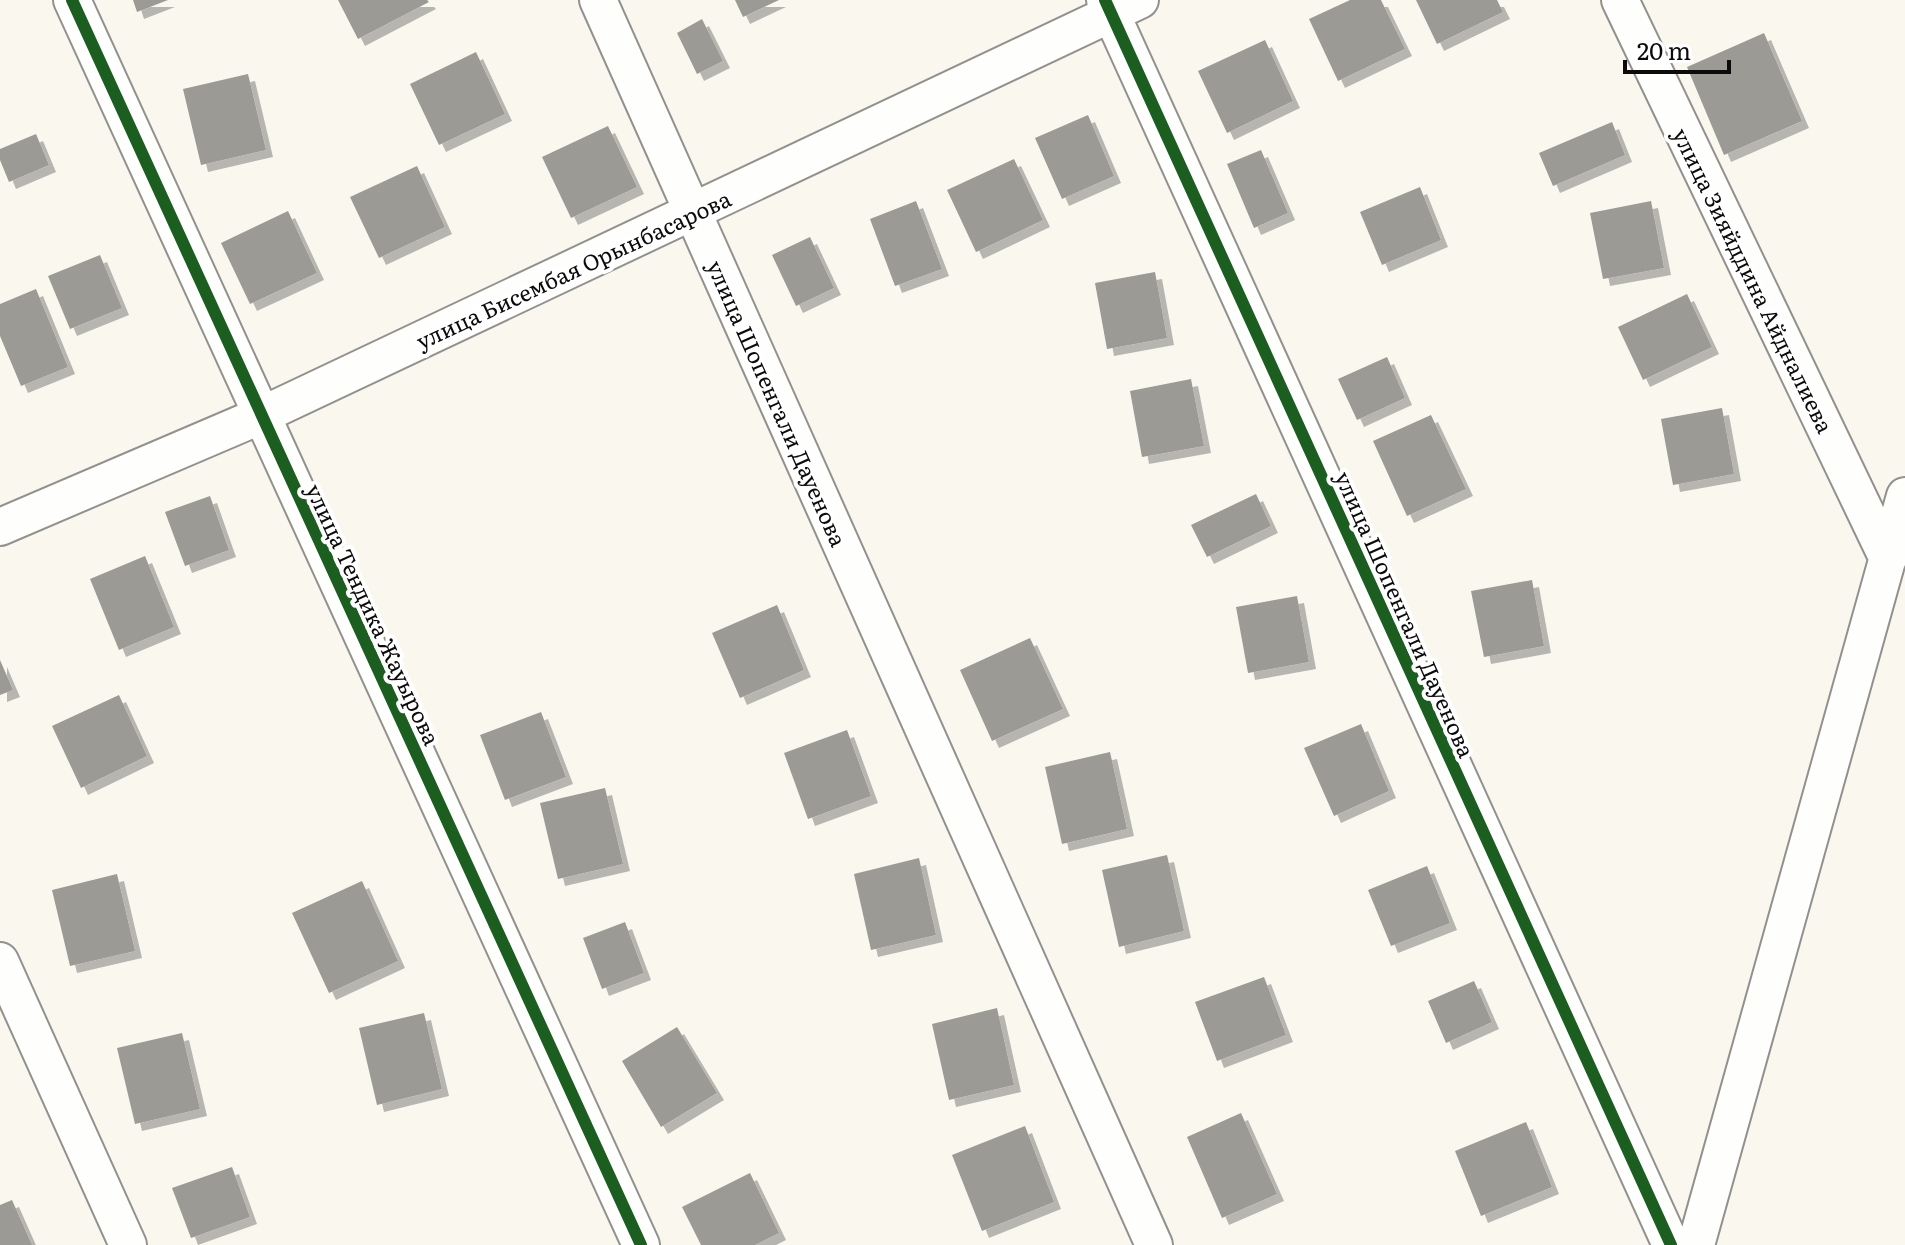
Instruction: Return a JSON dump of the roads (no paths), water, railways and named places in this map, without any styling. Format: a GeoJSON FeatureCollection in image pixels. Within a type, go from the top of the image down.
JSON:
{"type":"FeatureCollection","features":[{"type":"Feature","properties":{"kind":"street","name":"улица Тендика Жауырова"},"geometry":{"type":"LineString","coordinates":[[72,0],[641,1245]]}},
{"type":"Feature","properties":{"kind":"street","name":"улица Шопенгали Дауенова"},"geometry":{"type":"LineString","coordinates":[[598,0],[1154,1245]]}},
{"type":"Feature","properties":{"kind":"street","name":"улица Зияйддина Айдналиева"},"geometry":{"type":"LineString","coordinates":[[1620,0],[1888,559]]}},
{"type":"Feature","properties":{"kind":"street","name":"улица Бисембая Орынбасарова"},"geometry":{"type":"LineString","coordinates":[[0,527],[262,415],[693,213],[1119,5]]}},
{"type":"Feature","properties":{"kind":"street","name":"улица Шопенгали Дауенова"},"geometry":{"type":"LineString","coordinates":[[1119,5],[1671,1245]]}},
{"type":"Feature","properties":{"kind":"street"},"geometry":{"type":"LineString","coordinates":[[1696,1245],[1905,496]]}},
{"type":"Feature","properties":{"kind":"street"},"geometry":{"type":"LineString","coordinates":[[0,961],[128,1245]]}}]}
